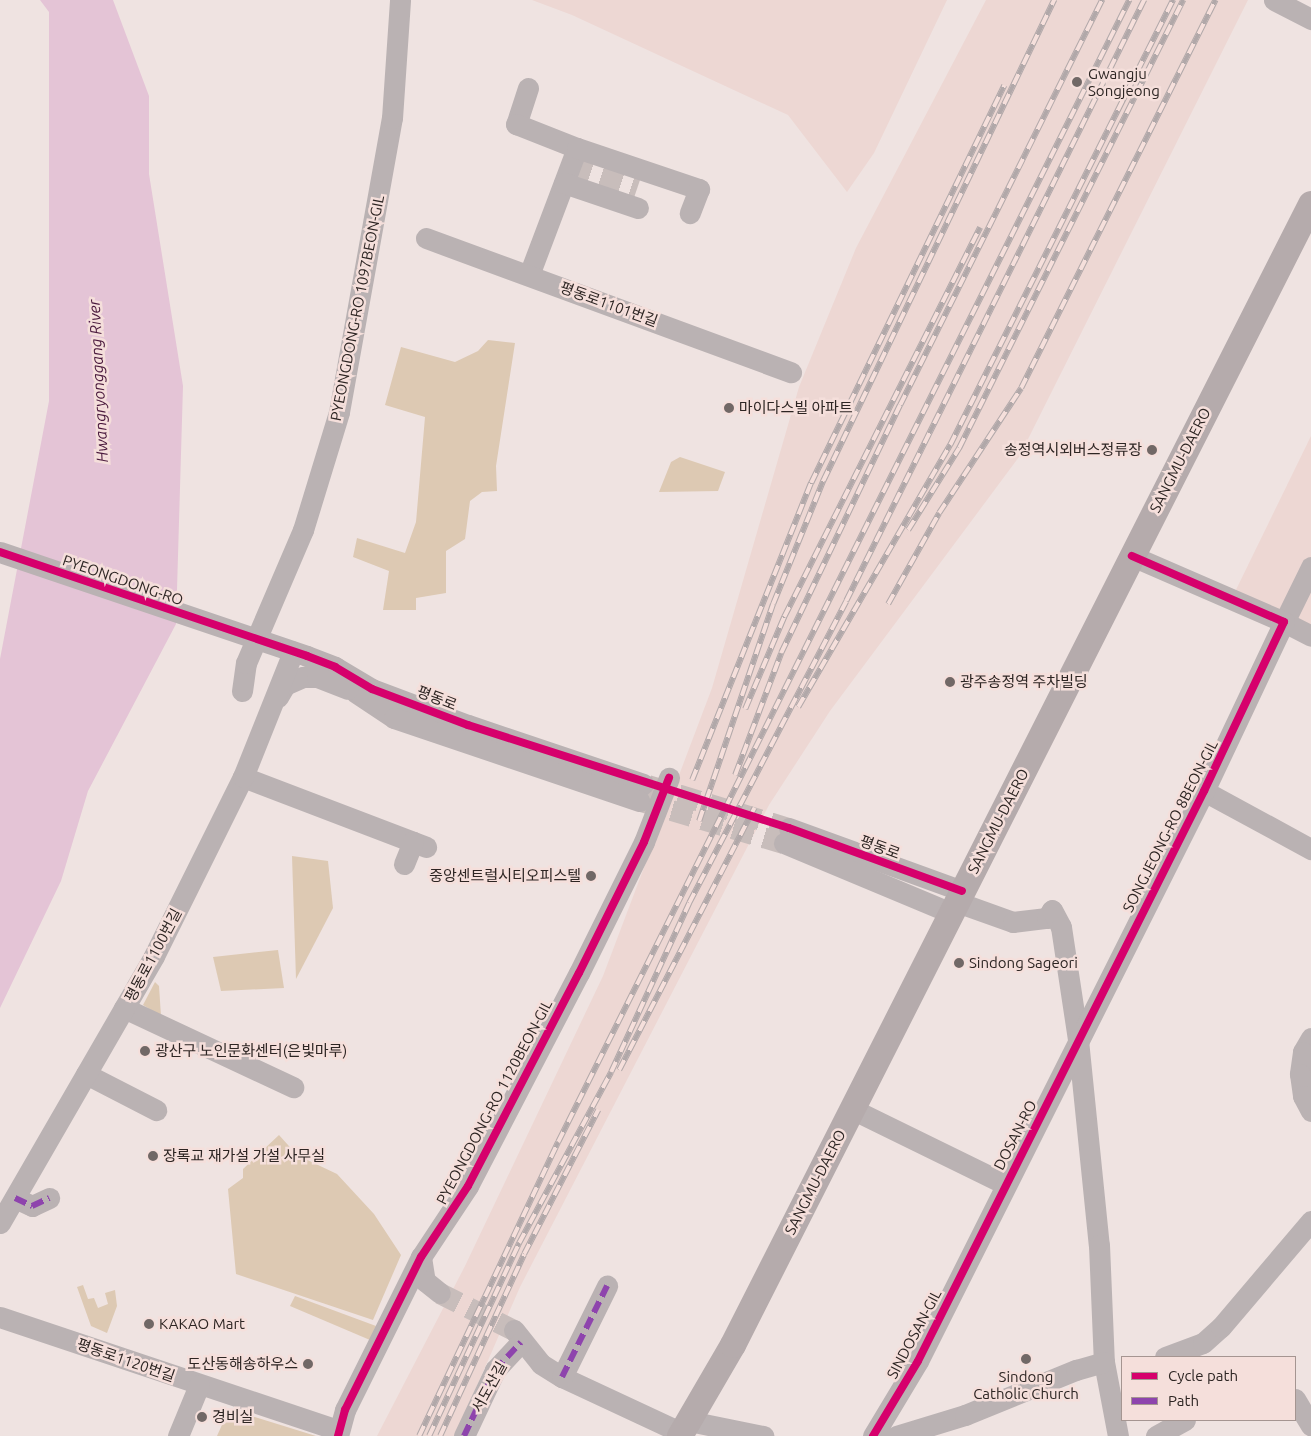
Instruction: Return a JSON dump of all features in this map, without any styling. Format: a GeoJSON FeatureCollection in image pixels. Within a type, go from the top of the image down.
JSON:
{"type":"FeatureCollection","features":[{"type":"Feature","properties":{"kind":"main road","name":"SANGMU-DAERO"},"geometry":{"type":"LineString","coordinates":[[684,1430],[733,1345],[1311,204]]}},
{"type":"Feature","properties":{"kind":"street","name":"PYEONGDONG-RO 1097BEON-GIL"},"geometry":{"type":"LineString","coordinates":[[242,691],[247,637],[302,530],[339,412],[392,118],[400,0]]}},
{"type":"Feature","properties":{"kind":"street"},"geometry":{"type":"LineString","coordinates":[[1274,0],[1311,19]]}},
{"type":"Feature","properties":{"kind":"street"},"geometry":{"type":"LineString","coordinates":[[528,88],[516,124],[577,148],[698,189],[690,213]]}},
{"type":"Feature","properties":{"kind":"street"},"geometry":{"type":"LineString","coordinates":[[529,275],[577,148]]}},
{"type":"Feature","properties":{"kind":"street"},"geometry":{"type":"LineString","coordinates":[[564,183],[638,208]]}},
{"type":"Feature","properties":{"kind":"street","name":"평동로1101번길"},"geometry":{"type":"LineString","coordinates":[[426,238],[791,372]]}},
{"type":"Feature","properties":{"kind":"street","name":"PYEONGDONG-RO"},"geometry":{"type":"LineString","coordinates":[[0,552],[247,637]]}},
{"type":"Feature","properties":{"kind":"street"},"geometry":{"type":"LineString","coordinates":[[1132,556],[1284,622],[1311,636]]}},
{"type":"Feature","properties":{"kind":"street","name":"SONGJEONG-RO 8BEON-GIL"},"geometry":{"type":"LineString","coordinates":[[1078,1040],[1204,791],[1311,567]]}},
{"type":"Feature","properties":{"kind":"street","name":"평동로"},"geometry":{"type":"LineString","coordinates":[[247,637],[289,661],[343,679],[348,689],[370,699],[394,718],[641,792],[372,688],[335,667],[289,661]]}},
{"type":"Feature","properties":{"kind":"street","name":"평동로1100번길"},"geometry":{"type":"LineString","coordinates":[[0,1223],[154,956],[243,777],[274,703],[289,661]]}},
{"type":"Feature","properties":{"kind":"street"},"geometry":{"type":"LineString","coordinates":[[274,703],[285,685],[303,677],[317,678],[348,689]]}},
{"type":"Feature","properties":{"kind":"street"},"geometry":{"type":"LineString","coordinates":[[243,777],[419,845],[404,864]]}},
{"type":"Feature","properties":{"kind":"street","name":"PYEONGDONG-RO 1120BEON-GIL"},"geometry":{"type":"LineString","coordinates":[[337,1433],[421,1257],[468,1186],[579,973],[651,822],[668,778]]}},
{"type":"Feature","properties":{"kind":"street","name":"SONGJEONG-RO 8BEON-GIL"},"geometry":{"type":"LineString","coordinates":[[1204,791],[1311,849]]}},
{"type":"Feature","properties":{"kind":"street","name":"평동로"},"geometry":{"type":"LineString","coordinates":[[786,836],[957,902]]}},
{"type":"Feature","properties":{"kind":"street"},"geometry":{"type":"LineString","coordinates":[[957,902],[1013,922],[1047,918],[1052,910],[1061,927],[1078,1040],[1118,1436]]}},
{"type":"Feature","properties":{"kind":"street"},"geometry":{"type":"LineString","coordinates":[[124,1008],[293,1087]]}},
{"type":"Feature","properties":{"kind":"street"},"geometry":{"type":"LineString","coordinates":[[1311,1038],[1303,1052],[1300,1074],[1303,1096],[1311,1111]]}},
{"type":"Feature","properties":{"kind":"street","name":"DOSAN-RO"},"geometry":{"type":"LineString","coordinates":[[976,1243],[1078,1040]]}},
{"type":"Feature","properties":{"kind":"street"},"geometry":{"type":"LineString","coordinates":[[86,1074],[156,1110]]}},
{"type":"Feature","properties":{"kind":"street"},"geometry":{"type":"LineString","coordinates":[[852,1109],[1005,1184]]}},
{"type":"Feature","properties":{"kind":"street"},"geometry":{"type":"LineString","coordinates":[[15,1198],[32,1206],[49,1198]]}},
{"type":"Feature","properties":{"kind":"street"},"geometry":{"type":"LineString","coordinates":[[1168,1356],[1204,1343],[1221,1327],[1311,1221]]}},
{"type":"Feature","properties":{"kind":"street","name":"SINDOSAN-GIL"},"geometry":{"type":"LineString","coordinates":[[873,1436],[918,1361],[976,1243]]}},
{"type":"Feature","properties":{"kind":"street"},"geometry":{"type":"LineString","coordinates":[[421,1257],[425,1281],[440,1293]]}},
{"type":"Feature","properties":{"kind":"street"},"geometry":{"type":"LineString","coordinates":[[607,1286],[562,1377],[684,1430],[763,1436]]}},
{"type":"Feature","properties":{"kind":"street","name":"평동로1120번길"},"geometry":{"type":"LineString","coordinates":[[0,1317],[200,1384],[337,1433]]}},
{"type":"Feature","properties":{"kind":"street","name":"서도산길"},"geometry":{"type":"LineString","coordinates":[[464,1436],[495,1370],[517,1336],[541,1364],[562,1377]]}},
{"type":"Feature","properties":{"kind":"street"},"geometry":{"type":"LineString","coordinates":[[896,1436],[965,1415],[1076,1370],[1111,1367]]}},
{"type":"Feature","properties":{"kind":"street"},"geometry":{"type":"LineString","coordinates":[[178,1436],[200,1384]]}},
{"type":"Feature","properties":{"kind":"street"},"geometry":{"type":"LineString","coordinates":[[1296,1401],[1311,1426]]}},
{"type":"Feature","properties":{"kind":"street"},"geometry":{"type":"LineString","coordinates":[[1156,1436],[1183,1421]]}},
{"type":"Feature","properties":{"kind":"shaded area"},"geometry":{"type":"Polygon","coordinates":[[[532,0],[947,0],[874,153],[847,192],[788,115],[572,15],[532,0]]]}},
{"type":"Feature","properties":{"kind":"shaded area"},"geometry":{"type":"Polygon","coordinates":[[[986,0],[1248,0],[1019,457],[830,711],[769,805],[520,1287],[455,1436],[377,1436],[465,1266],[603,976],[712,688],[799,387],[856,248],[986,0]]]}},
{"type":"Feature","properties":{"kind":"shaded area"},"geometry":{"type":"Polygon","coordinates":[[[488,340],[515,343],[496,466],[497,491],[482,492],[470,501],[465,539],[446,551],[446,593],[416,598],[416,610],[383,610],[389,571],[353,557],[357,538],[405,553],[416,522],[425,417],[385,405],[401,347],[455,362],[478,351],[488,340]]]}},
{"type":"Feature","properties":{"kind":"shaded area"},"geometry":{"type":"Polygon","coordinates":[[[1311,436],[1311,641],[1231,600],[1311,436]]]}},
{"type":"Feature","properties":{"kind":"shaded area"},"geometry":{"type":"Polygon","coordinates":[[[680,457],[725,472],[718,491],[659,492],[671,462],[680,457]]]}},
{"type":"Feature","properties":{"kind":"shaded area"},"geometry":{"type":"Polygon","coordinates":[[[292,856],[328,861],[333,908],[296,979],[292,856]]]}},
{"type":"Feature","properties":{"kind":"shaded area"},"geometry":{"type":"Polygon","coordinates":[[[278,950],[284,988],[221,991],[213,957],[278,950]]]}},
{"type":"Feature","properties":{"kind":"shaded area"},"geometry":{"type":"Polygon","coordinates":[[[155,982],[159,986],[161,1016],[143,1005],[155,982]]]}},
{"type":"Feature","properties":{"kind":"shaded area"},"geometry":{"type":"Polygon","coordinates":[[[279,1135],[297,1155],[337,1174],[374,1214],[401,1255],[373,1320],[236,1274],[228,1189],[243,1178],[243,1169],[279,1135]]]}},
{"type":"Feature","properties":{"kind":"shaded area"},"geometry":{"type":"Polygon","coordinates":[[[83,1285],[88,1299],[94,1298],[98,1308],[108,1304],[105,1293],[115,1290],[117,1306],[107,1333],[91,1326],[77,1287],[83,1285]]]}},
{"type":"Feature","properties":{"kind":"shaded area"},"geometry":{"type":"Polygon","coordinates":[[[295,1296],[376,1326],[370,1340],[290,1306],[295,1296]]]}},
{"type":"Feature","properties":{"kind":"shaded area"},"geometry":{"type":"Polygon","coordinates":[[[229,1409],[316,1436],[217,1436],[229,1409]]]}},
{"type":"Feature","properties":{"kind":"water","name":"Hwangryonggang River"},"geometry":{"type":"Polygon","coordinates":[[[40,0],[113,0],[149,96],[149,174],[183,386],[176,624],[88,791],[61,881],[0,1008],[0,659],[49,401],[49,12],[40,0]]]}},
{"type":"Feature","properties":{"kind":"tunnel"},"geometry":{"type":"LineString","coordinates":[[571,165],[637,187]]}},
{"type":"Feature","properties":{"kind":"tunnel"},"geometry":{"type":"LineString","coordinates":[[648,785],[789,828]]}},
{"type":"Feature","properties":{"kind":"tunnel"},"geometry":{"type":"LineString","coordinates":[[641,801],[784,843]]}},
{"type":"Feature","properties":{"kind":"tunnel"},"geometry":{"type":"LineString","coordinates":[[440,1293],[514,1330]]}},
{"type":"Feature","properties":{"kind":"railway"},"geometry":{"type":"LineString","coordinates":[[699,821],[773,604],[823,481],[1054,0]]}},
{"type":"Feature","properties":{"kind":"railway"},"geometry":{"type":"LineString","coordinates":[[735,775],[781,653],[900,405],[1102,0]]}},
{"type":"Feature","properties":{"kind":"railway"},"geometry":{"type":"LineString","coordinates":[[419,1436],[558,1142],[1129,0]]}},
{"type":"Feature","properties":{"kind":"railway"},"geometry":{"type":"LineString","coordinates":[[429,1436],[519,1243],[611,1072],[689,903],[846,601],[1144,0]]}},
{"type":"Feature","properties":{"kind":"railway"},"geometry":{"type":"LineString","coordinates":[[798,707],[950,445],[1173,0]]}},
{"type":"Feature","properties":{"kind":"railway"},"geometry":{"type":"LineString","coordinates":[[908,530],[959,448],[1183,0]]}},
{"type":"Feature","properties":{"kind":"railway"},"geometry":{"type":"LineString","coordinates":[[888,604],[939,513],[1021,388],[1215,0]]}},
{"type":"Feature","properties":{"kind":"railway"},"geometry":{"type":"LineString","coordinates":[[692,780],[811,483],[1004,85]]}},
{"type":"Feature","properties":{"kind":"railway"},"geometry":{"type":"LineString","coordinates":[[745,709],[784,617],[980,228]]}},
{"type":"Feature","properties":{"kind":"railway"},"geometry":{"type":"LineString","coordinates":[[619,1070],[754,808]]}},
{"type":"Feature","properties":{"kind":"railway"},"geometry":{"type":"LineString","coordinates":[[440,1436],[524,1254],[598,1110]]}},
{"type":"Feature","properties":{"kind":"marked path"},"geometry":{"type":"LineString","coordinates":[[15,1198],[32,1206],[49,1198]]}},
{"type":"Feature","properties":{"kind":"marked path"},"geometry":{"type":"LineString","coordinates":[[562,1377],[607,1286]]}},
{"type":"Feature","properties":{"kind":"marked path"},"geometry":{"type":"LineString","coordinates":[[464,1436],[495,1370],[521,1342]]}},
{"type":"Feature","properties":{"kind":"cycle path"},"geometry":{"type":"LineString","coordinates":[[0,552],[307,656],[335,667],[372,689],[468,725],[789,828],[962,891]]}},
{"type":"Feature","properties":{"kind":"cycle path"},"geometry":{"type":"LineString","coordinates":[[873,1436],[918,1361],[1204,791],[1284,622],[1132,556]]}},
{"type":"Feature","properties":{"kind":"cycle path"},"geometry":{"type":"LineString","coordinates":[[338,1436],[345,1410],[421,1257],[468,1186],[579,973],[644,842],[669,778]]}},
{"type":"Feature","properties":{"kind":"place","name":"Gwangju Songjeong"},"geometry":{"type":"Point","coordinates":[1077,82]}},
{"type":"Feature","properties":{"kind":"place","name":"마이다스빌 아파트"},"geometry":{"type":"Point","coordinates":[729,408]}},
{"type":"Feature","properties":{"kind":"place","name":"송정역시외버스정류장"},"geometry":{"type":"Point","coordinates":[1152,450]}},
{"type":"Feature","properties":{"kind":"place","name":"광주송정역 주차빌딩"},"geometry":{"type":"Point","coordinates":[950,682]}},
{"type":"Feature","properties":{"kind":"place","name":"중앙센트럴시티오피스텔"},"geometry":{"type":"Point","coordinates":[591,876]}},
{"type":"Feature","properties":{"kind":"place","name":"Sindong Sageori"},"geometry":{"type":"Point","coordinates":[959,963]}},
{"type":"Feature","properties":{"kind":"place","name":"광산구 노인문화센터(은빛마루)"},"geometry":{"type":"Point","coordinates":[145,1051]}},
{"type":"Feature","properties":{"kind":"place","name":"장록교 재가설 가설 사무실"},"geometry":{"type":"Point","coordinates":[153,1156]}},
{"type":"Feature","properties":{"kind":"place","name":"KAKAO Mart"},"geometry":{"type":"Point","coordinates":[149,1324]}},
{"type":"Feature","properties":{"kind":"place","name":"Sindong Catholic Church"},"geometry":{"type":"Point","coordinates":[1026,1359]}},
{"type":"Feature","properties":{"kind":"place","name":"도산동해송하우스"},"geometry":{"type":"Point","coordinates":[308,1364]}},
{"type":"Feature","properties":{"kind":"place","name":"경비실"},"geometry":{"type":"Point","coordinates":[202,1417]}}]}
